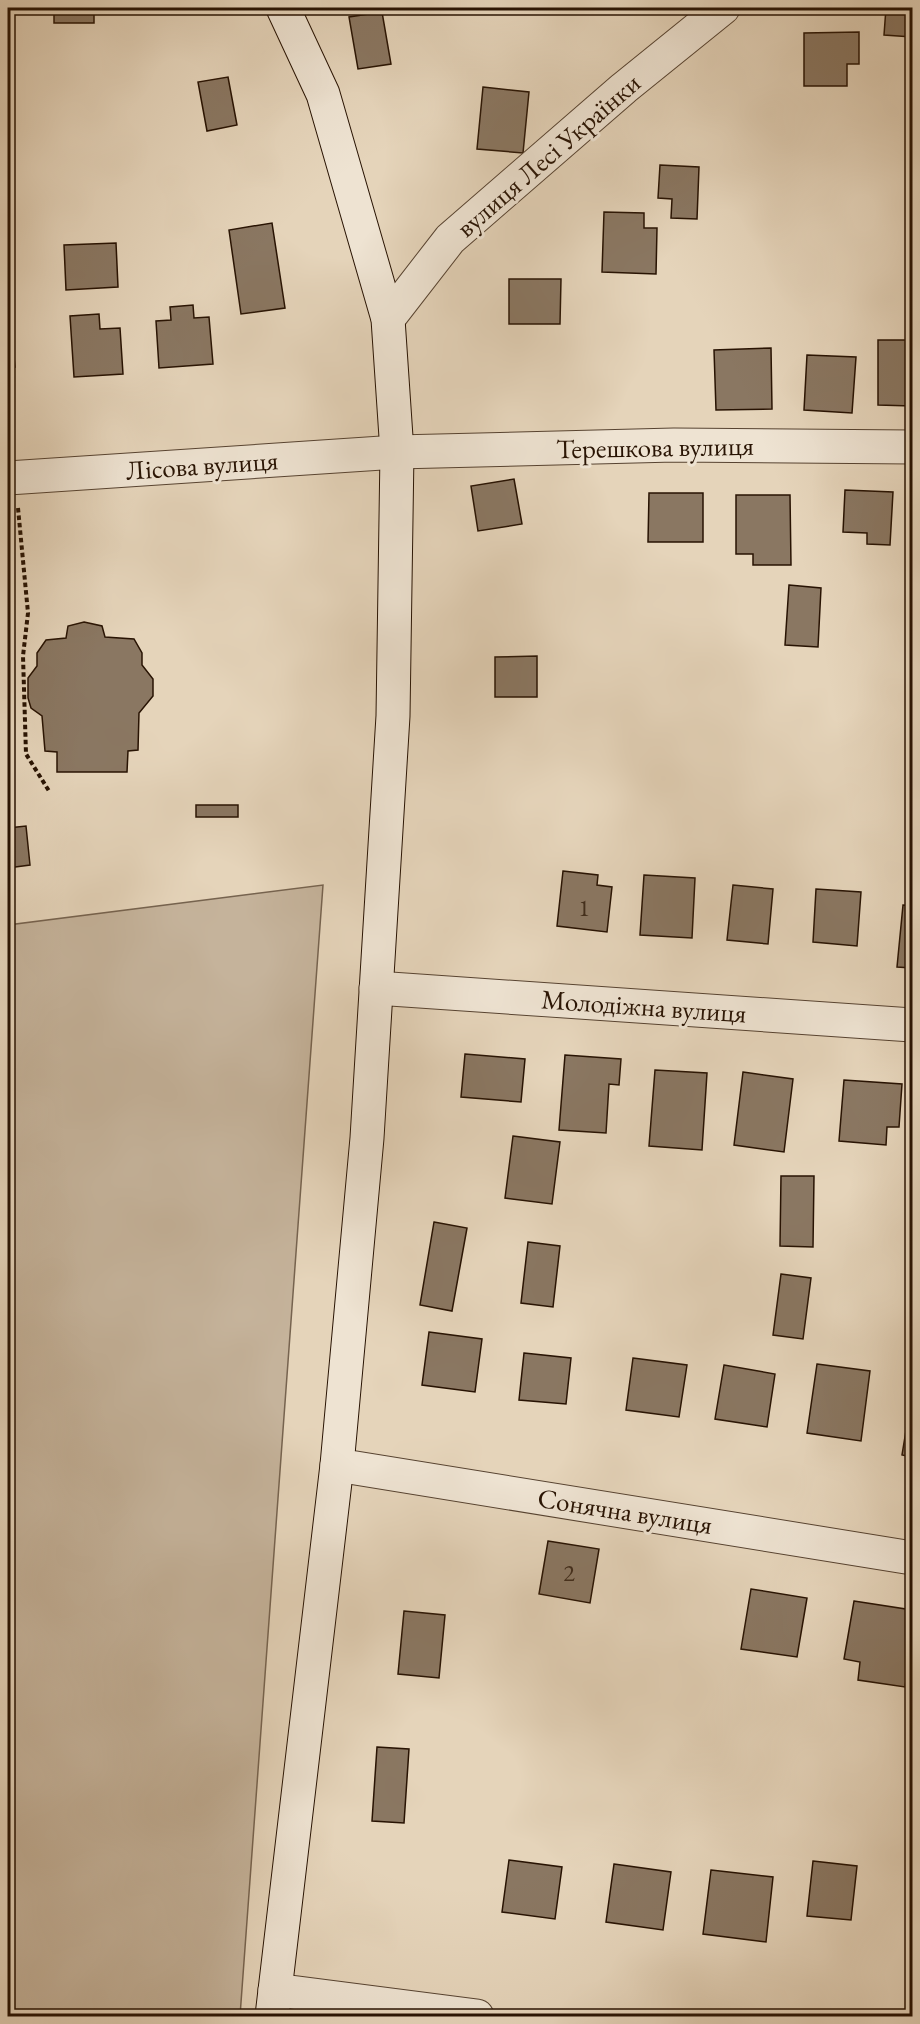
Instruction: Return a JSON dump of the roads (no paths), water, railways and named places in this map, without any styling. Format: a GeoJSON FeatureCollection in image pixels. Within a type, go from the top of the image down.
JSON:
{"type":"FeatureCollection","features":[{"type":"Feature","properties":{"kind":"street"},"geometry":{"type":"LineString","coordinates":[[283,8],[323,94],[388,319],[398,452],[393,717],[367,1138],[337,1465],[273,2003],[477,2016]]}},
{"type":"Feature","properties":{"kind":"street","name":"вулиця Лесі Українки"},"geometry":{"type":"LineString","coordinates":[[388,319],[450,239],[624,88],[723,8]]}},
{"type":"Feature","properties":{"kind":"street","name":"Терешкова вулиця"},"geometry":{"type":"LineString","coordinates":[[398,452],[674,445],[912,447]]}},
{"type":"Feature","properties":{"kind":"street","name":"Лісова вулиця"},"geometry":{"type":"LineString","coordinates":[[11,478],[398,452]]}},
{"type":"Feature","properties":{"kind":"street","name":"Молодіжна вулиця"},"geometry":{"type":"LineString","coordinates":[[376,988],[912,1025]]}},
{"type":"Feature","properties":{"kind":"street","name":"Сонячна вулиця"},"geometry":{"type":"LineString","coordinates":[[337,1465],[912,1558]]}}]}
